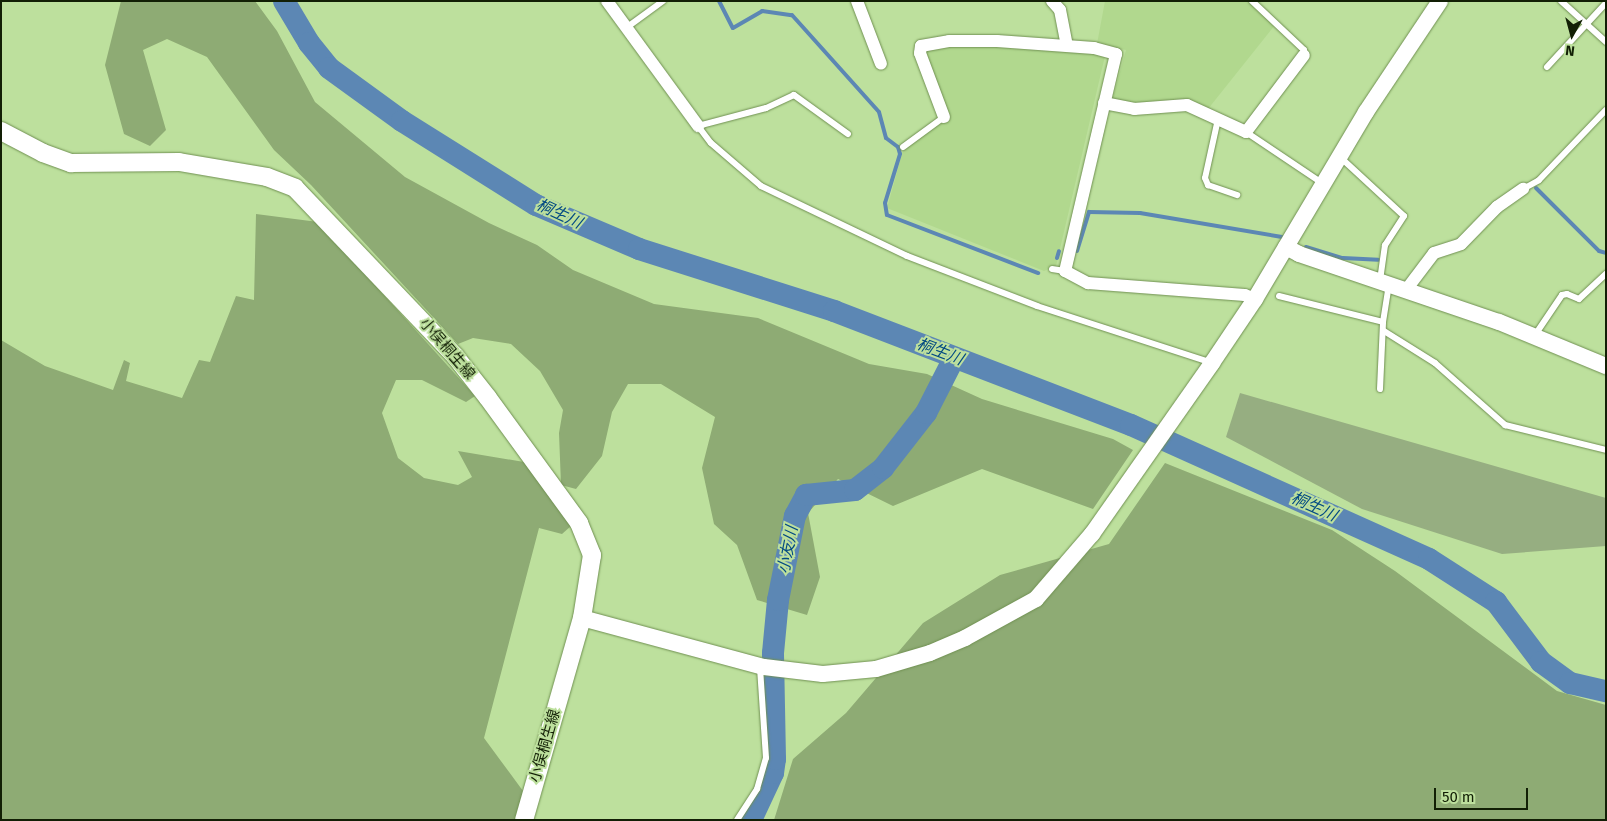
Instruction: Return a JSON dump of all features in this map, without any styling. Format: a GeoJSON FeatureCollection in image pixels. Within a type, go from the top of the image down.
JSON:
{"type":"FeatureCollection","features":[{"type":"Feature","properties":{"kind":"main road","name":"小俣桐生線"},"geometry":{"type":"LineString","coordinates":[[1,131],[43,153],[71,164],[179,162],[267,177],[303,194],[455,356],[579,523],[592,555],[582,618],[524,820]]}},
{"type":"Feature","properties":{"kind":"street"},"geometry":{"type":"LineString","coordinates":[[607,1],[698,126]]}},
{"type":"Feature","properties":{"kind":"street"},"geometry":{"type":"LineString","coordinates":[[857,1],[881,64]]}},
{"type":"Feature","properties":{"kind":"street"},"geometry":{"type":"LineString","coordinates":[[1052,1],[1060,10],[1066,45]]}},
{"type":"Feature","properties":{"kind":"street"},"geometry":{"type":"LineString","coordinates":[[582,618],[768,668],[824,674],[876,669],[956,642],[1036,599],[1092,534],[1211,366],[1255,299],[1339,156],[1440,1]]}},
{"type":"Feature","properties":{"kind":"street"},"geometry":{"type":"LineString","coordinates":[[944,117],[920,52],[921,46],[949,41],[1066,45],[1116,54],[1065,271],[1088,283],[1245,296],[1255,299]]}},
{"type":"Feature","properties":{"kind":"street"},"geometry":{"type":"LineString","coordinates":[[1104,102],[1134,109],[1187,105],[1246,132],[1304,55]]}},
{"type":"Feature","properties":{"kind":"street"},"geometry":{"type":"LineString","coordinates":[[1406,290],[1434,253],[1461,244],[1497,207],[1523,189]]}},
{"type":"Feature","properties":{"kind":"street"},"geometry":{"type":"LineString","coordinates":[[1286,246],[1299,254],[1385,282],[1534,336],[1606,366]]}},
{"type":"Feature","properties":{"kind":"lane"},"geometry":{"type":"LineString","coordinates":[[626,28],[663,1]]}},
{"type":"Feature","properties":{"kind":"lane"},"geometry":{"type":"LineString","coordinates":[[1252,1],[1304,50],[1304,55]]}},
{"type":"Feature","properties":{"kind":"lane"},"geometry":{"type":"LineString","coordinates":[[1561,1],[1606,42]]}},
{"type":"Feature","properties":{"kind":"lane"},"geometry":{"type":"LineString","coordinates":[[1546,67],[1606,3]]}},
{"type":"Feature","properties":{"kind":"lane"},"geometry":{"type":"LineString","coordinates":[[848,134],[794,95],[766,108],[698,126],[711,143],[761,186],[907,256],[1029,303],[1211,366]]}},
{"type":"Feature","properties":{"kind":"lane"},"geometry":{"type":"LineString","coordinates":[[1523,189],[1538,180],[1606,110]]}},
{"type":"Feature","properties":{"kind":"lane"},"geometry":{"type":"LineString","coordinates":[[903,148],[944,117]]}},
{"type":"Feature","properties":{"kind":"lane"},"geometry":{"type":"LineString","coordinates":[[1218,118],[1205,178],[1208,185],[1237,194]]}},
{"type":"Feature","properties":{"kind":"lane"},"geometry":{"type":"LineString","coordinates":[[1246,132],[1323,184]]}},
{"type":"Feature","properties":{"kind":"lane"},"geometry":{"type":"LineString","coordinates":[[1339,156],[1404,216],[1383,250],[1385,282],[1384,331],[1380,389]]}},
{"type":"Feature","properties":{"kind":"lane"},"geometry":{"type":"LineString","coordinates":[[1052,270],[1065,271]]}},
{"type":"Feature","properties":{"kind":"lane"},"geometry":{"type":"LineString","coordinates":[[1534,336],[1562,296],[1567,294],[1579,299],[1606,274]]}},
{"type":"Feature","properties":{"kind":"lane"},"geometry":{"type":"LineString","coordinates":[[1279,296],[1383,322]]}},
{"type":"Feature","properties":{"kind":"lane"},"geometry":{"type":"LineString","coordinates":[[1384,331],[1435,363],[1505,425],[1606,450]]}},
{"type":"Feature","properties":{"kind":"lane"},"geometry":{"type":"LineString","coordinates":[[736,820],[757,789],[766,758],[768,668]]}},
{"type":"Feature","properties":{"kind":"shaded area"},"geometry":{"type":"Polygon","coordinates":[[[121,1],[255,1],[277,31],[315,102],[405,177],[489,223],[537,245],[573,270],[654,304],[758,318],[869,364],[927,374],[982,399],[1113,439],[1133,450],[1093,509],[982,469],[893,506],[838,479],[808,513],[820,577],[807,615],[757,600],[737,545],[714,524],[702,468],[715,417],[661,384],[628,384],[612,412],[602,456],[576,489],[561,485],[559,433],[563,410],[540,371],[511,344],[473,338],[458,344],[311,185],[274,150],[207,57],[167,39],[143,50],[166,130],[150,146],[124,134],[105,65],[121,1]]]}},
{"type":"Feature","properties":{"kind":"shaded area"},"geometry":{"type":"Polygon","coordinates":[[[1105,1],[1249,1],[1275,25],[1208,109],[1132,105],[1112,101],[1126,50],[1097,44],[1105,1]]]}},
{"type":"Feature","properties":{"kind":"shaded area"},"geometry":{"type":"Polygon","coordinates":[[[948,44],[1064,48],[1105,56],[1056,266],[1044,271],[887,208],[903,150],[947,119],[924,53],[927,49],[948,44]]]}},
{"type":"Feature","properties":{"kind":"shaded area"},"geometry":{"type":"Polygon","coordinates":[[[256,214],[318,222],[475,396],[466,402],[422,380],[396,380],[382,413],[398,458],[424,478],[458,485],[472,477],[458,451],[524,462],[571,526],[562,534],[539,528],[484,738],[523,791],[515,820],[1,820],[1,340],[45,366],[113,390],[124,360],[130,363],[126,381],[182,398],[199,360],[210,362],[236,296],[254,300],[256,214]]]}},
{"type":"Feature","properties":{"kind":"shaded area"},"geometry":{"type":"Polygon","coordinates":[[[1240,393],[1606,498],[1606,546],[1502,554],[1362,509],[1226,437],[1240,393]]]}},
{"type":"Feature","properties":{"kind":"shaded area"},"geometry":{"type":"Polygon","coordinates":[[[1165,463],[1332,530],[1395,571],[1557,691],[1606,705],[1606,820],[774,820],[793,759],[846,713],[923,623],[1000,575],[1109,544],[1165,463]]]}},
{"type":"Feature","properties":{"kind":"waterway","name":"桐生川"},"geometry":{"type":"LineString","coordinates":[[284,1],[309,43],[329,68],[402,121],[536,205],[639,249],[834,311],[1131,425],[1429,559],[1496,602],[1541,662],[1570,683],[1606,691]]}},
{"type":"Feature","properties":{"kind":"waterway"},"geometry":{"type":"LineString","coordinates":[[719,1],[733,28],[762,11],[792,15],[879,112],[886,138],[898,147],[900,154],[885,203],[887,215],[1038,273]]}},
{"type":"Feature","properties":{"kind":"waterway"},"geometry":{"type":"LineString","coordinates":[[1536,188],[1599,251],[1606,253]]}},
{"type":"Feature","properties":{"kind":"waterway"},"geometry":{"type":"LineString","coordinates":[[1077,251],[1089,212],[1140,213],[1282,237]]}},
{"type":"Feature","properties":{"kind":"waterway"},"geometry":{"type":"LineString","coordinates":[[1306,247],[1343,258],[1378,260]]}},
{"type":"Feature","properties":{"kind":"waterway"},"geometry":{"type":"LineString","coordinates":[[1057,258],[1059,251]]}},
{"type":"Feature","properties":{"kind":"waterway","name":"小友川"},"geometry":{"type":"LineString","coordinates":[[751,820],[773,773],[775,759],[773,653],[778,600],[795,516],[806,495],[855,490],[883,468],[926,413],[954,358]]}}]}
